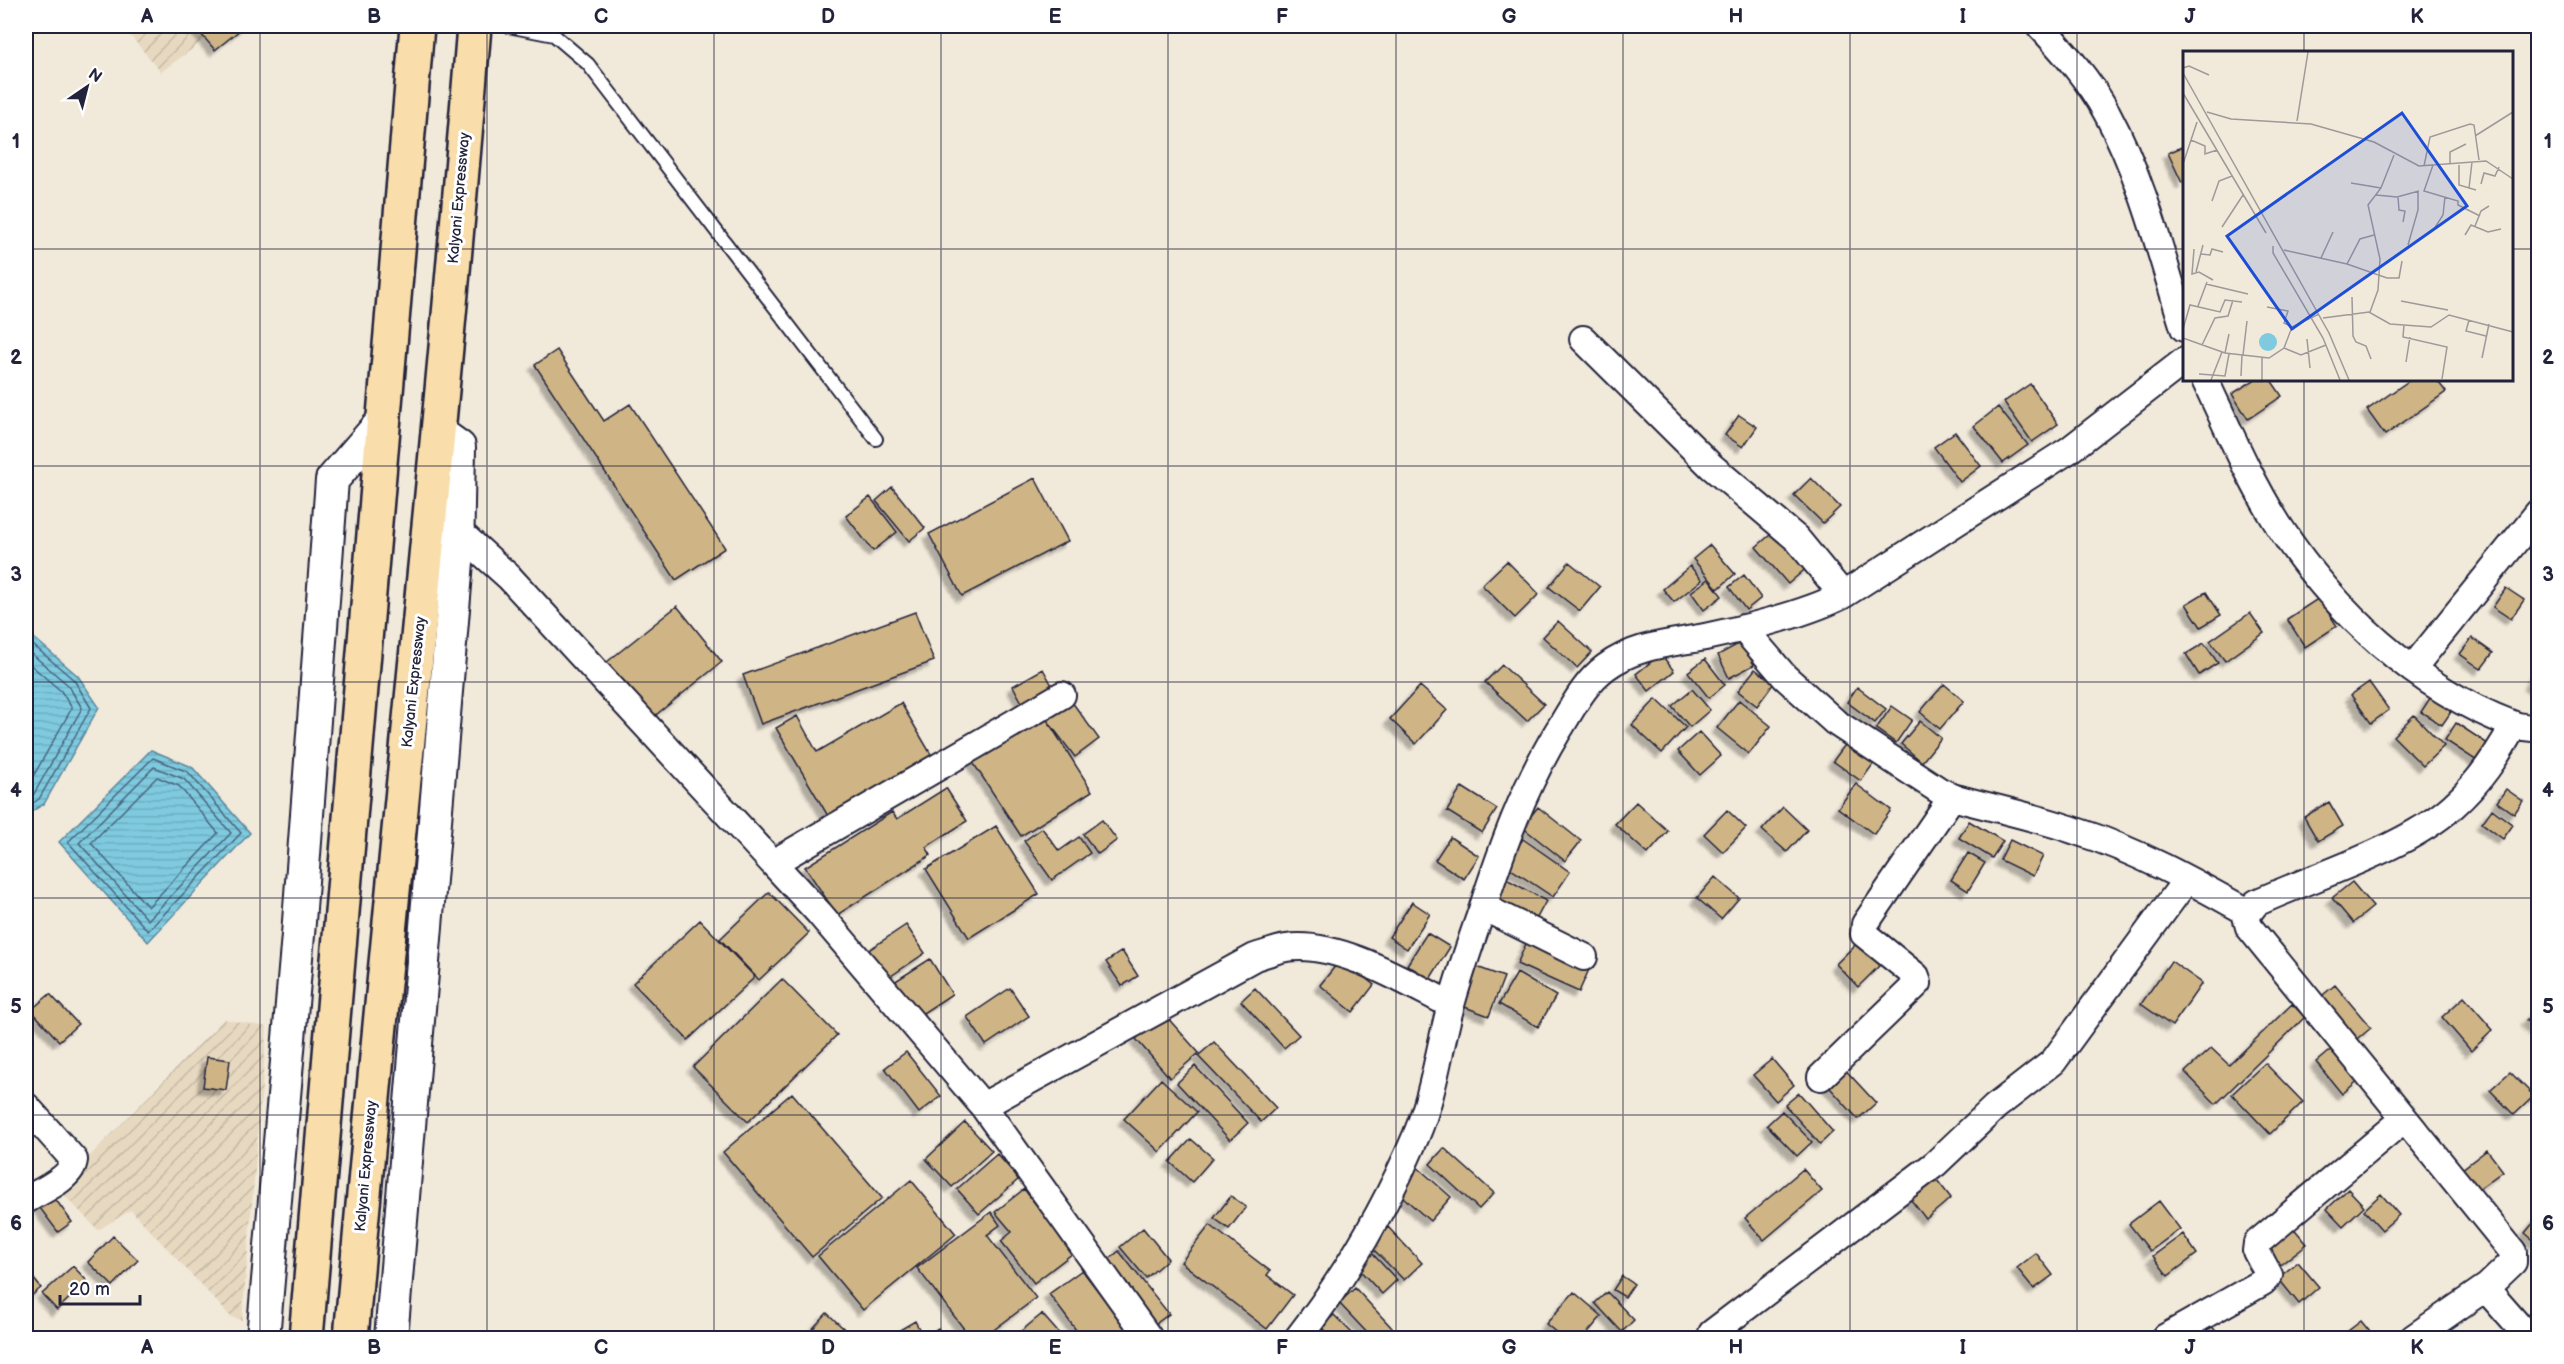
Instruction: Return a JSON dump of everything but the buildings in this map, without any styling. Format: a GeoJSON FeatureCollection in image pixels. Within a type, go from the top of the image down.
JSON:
{"type":"FeatureCollection","features":[{"type":"Feature","properties":{"kind":"highway"},"geometry":{"type":"LineString","coordinates":[[306,1338],[417,26]]}},
{"type":"Feature","properties":{"kind":"highway","name":"Kalyani Expressway"},"geometry":{"type":"LineString","coordinates":[[351,1338],[376,1057],[438,432],[474,26]]}},
{"type":"Feature","properties":{"kind":"street"},"geometry":{"type":"LineString","coordinates":[[2040,26],[2080,70],[2093,89],[2127,153],[2140,187],[2183,325]]}},
{"type":"Feature","properties":{"kind":"street"},"geometry":{"type":"LineString","coordinates":[[1583,339],[1712,466],[1797,539],[1843,595]]}},
{"type":"Feature","properties":{"kind":"street"},"geometry":{"type":"LineString","coordinates":[[1298,1338],[1340,1280],[1384,1201],[1416,1135],[1426,1106],[1451,1005],[1506,836],[1539,765],[1583,690],[1603,669],[1624,655],[1653,645],[1743,628],[1828,603],[1843,595],[2069,450],[2183,362]]}},
{"type":"Feature","properties":{"kind":"street"},"geometry":{"type":"LineString","coordinates":[[2205,381],[2245,466],[2279,526],[2334,596],[2369,633],[2412,669],[2439,687],[2526,727],[2499,752],[2482,776],[2451,808],[2395,843],[2256,903],[2246,916],[2249,927],[2513,1252],[2513,1262],[2488,1286],[2413,1338]]}},
{"type":"Feature","properties":{"kind":"street"},"geometry":{"type":"LineString","coordinates":[[263,1338],[298,935],[332,480],[383,420]]}},
{"type":"Feature","properties":{"kind":"street"},"geometry":{"type":"LineString","coordinates":[[391,1338],[456,574],[459,447],[438,432]]}},
{"type":"Feature","properties":{"kind":"street"},"geometry":{"type":"LineString","coordinates":[[2412,669],[2538,513]]}},
{"type":"Feature","properties":{"kind":"street"},"geometry":{"type":"LineString","coordinates":[[457,530],[509,577],[773,863],[983,1106],[1149,1338]]}},
{"type":"Feature","properties":{"kind":"street"},"geometry":{"type":"LineString","coordinates":[[1743,628],[1785,677],[1835,722],[1952,797],[2076,831],[2112,844],[2187,879],[2247,912]]}},
{"type":"Feature","properties":{"kind":"street"},"geometry":{"type":"LineString","coordinates":[[773,863],[1062,695]]}},
{"type":"Feature","properties":{"kind":"street"},"geometry":{"type":"LineString","coordinates":[[1821,1077],[1918,983],[1916,976],[1862,931],[1952,797]]}},
{"type":"Feature","properties":{"kind":"street"},"geometry":{"type":"LineString","coordinates":[[1712,1333],[1935,1164],[1995,1107],[2053,1062],[2187,879]]}},
{"type":"Feature","properties":{"kind":"street"},"geometry":{"type":"LineString","coordinates":[[1483,907],[1584,957]]}},
{"type":"Feature","properties":{"kind":"street"},"geometry":{"type":"LineString","coordinates":[[983,1106],[1255,957],[1287,948],[1312,948],[1337,952],[1451,1005]]}},
{"type":"Feature","properties":{"kind":"street"},"geometry":{"type":"LineString","coordinates":[[26,1106],[74,1160],[72,1168],[63,1177],[26,1200]]}},
{"type":"Feature","properties":{"kind":"street"},"geometry":{"type":"LineString","coordinates":[[2164,1338],[2264,1282],[2268,1275],[2256,1251],[2257,1243],[2404,1119]]}},
{"type":"Feature","properties":{"kind":"street"},"geometry":{"type":"LineString","coordinates":[[2488,1286],[2490,1295],[2529,1338]]}},
{"type":"Feature","properties":{"kind":"lane"},"geometry":{"type":"LineString","coordinates":[[508,26],[554,35],[588,64],[876,439]]}},
{"type":"Feature","properties":{"kind":"shaded area"},"geometry":{"type":"Polygon","coordinates":[[[122,26],[223,26],[161,72],[122,26]]]}},
{"type":"Feature","properties":{"kind":"shaded area"},"geometry":{"type":"Polygon","coordinates":[[[224,1019],[267,1027],[242,1320],[231,1317],[131,1210],[98,1230],[58,1189],[224,1019]]]}},
{"type":"Feature","properties":{"kind":"water"},"geometry":{"type":"Polygon","coordinates":[[[26,631],[78,676],[99,707],[44,804],[26,815],[26,631]]]}},
{"type":"Feature","properties":{"kind":"water"},"geometry":{"type":"Polygon","coordinates":[[[151,750],[192,767],[250,833],[148,942],[59,842],[151,750]]]}}]}
